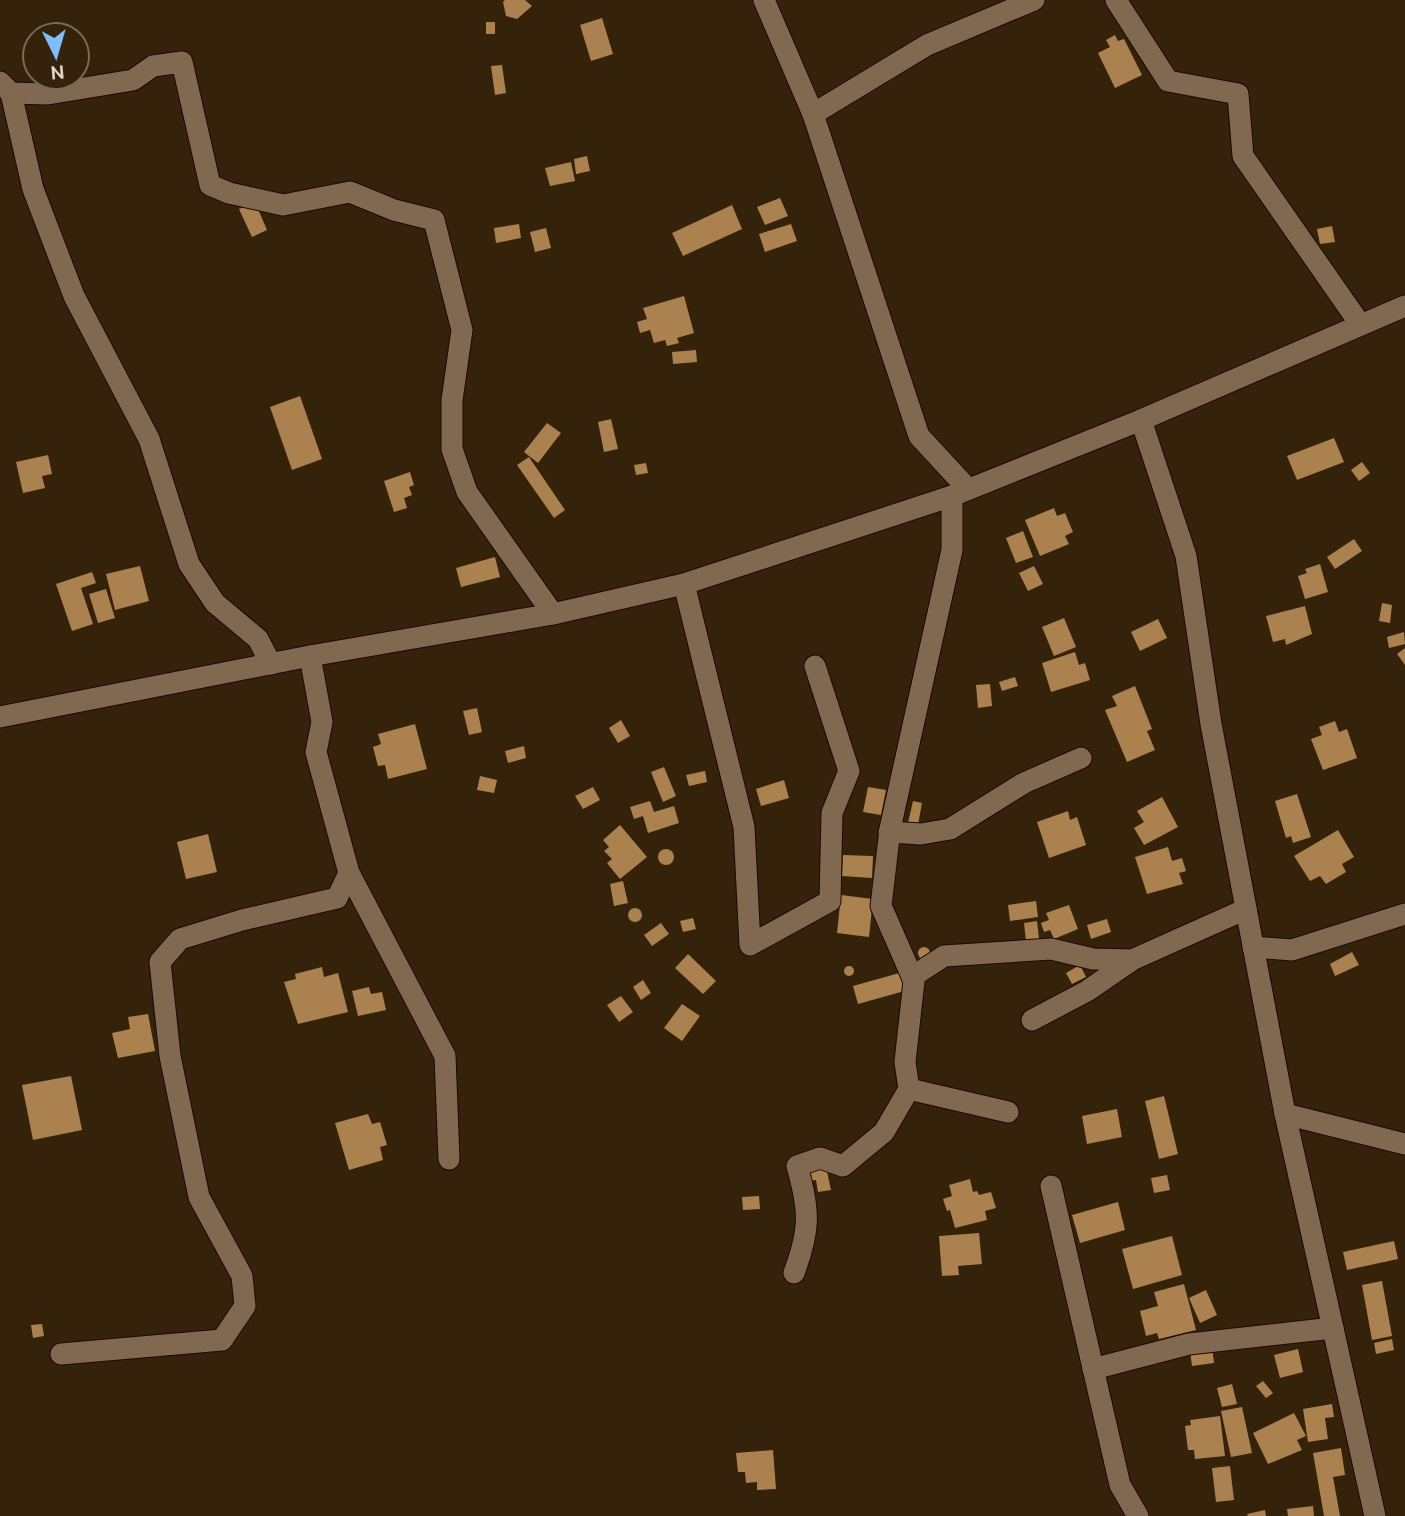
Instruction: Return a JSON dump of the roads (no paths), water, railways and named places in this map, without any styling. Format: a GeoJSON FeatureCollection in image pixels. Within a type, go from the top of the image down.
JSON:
{"type":"FeatureCollection","features":[{"type":"Feature","properties":{"kind":"street"},"geometry":{"type":"LineString","coordinates":[[764,0],[813,114],[919,436],[960,493],[952,550],[889,832],[881,906],[912,977],[905,1062],[909,1089],[884,1132],[843,1166],[820,1157],[797,1166],[805,1193],[807,1238],[794,1273]]}},
{"type":"Feature","properties":{"kind":"street"},"geometry":{"type":"LineString","coordinates":[[813,114],[927,45],[1034,0]]}},
{"type":"Feature","properties":{"kind":"street"},"geometry":{"type":"LineString","coordinates":[[1116,0],[1168,81],[1238,94],[1243,156],[1360,324]]}},
{"type":"Feature","properties":{"kind":"street"},"geometry":{"type":"LineString","coordinates":[[271,664],[258,639],[215,603],[189,564],[149,439],[74,296],[33,189],[6,87],[48,94],[132,80],[153,66],[182,62],[210,185],[229,193],[283,205],[350,192],[394,210],[433,220],[462,330],[452,400],[452,449],[467,492],[553,614]]}},
{"type":"Feature","properties":{"kind":"street"},"geometry":{"type":"LineString","coordinates":[[0,717],[310,656],[553,614],[684,583],[960,493],[1141,420],[1405,306]]}},
{"type":"Feature","properties":{"kind":"street"},"geometry":{"type":"LineString","coordinates":[[1141,420],[1186,556],[1211,724],[1285,1114],[1376,1516]]}},
{"type":"Feature","properties":{"kind":"street"},"geometry":{"type":"LineString","coordinates":[[684,583],[744,827],[750,945],[830,901],[832,813],[849,771],[815,666]]}},
{"type":"Feature","properties":{"kind":"street"},"geometry":{"type":"LineString","coordinates":[[310,656],[323,722],[316,752],[349,873],[445,1056],[449,1159]]}},
{"type":"Feature","properties":{"kind":"street"},"geometry":{"type":"LineString","coordinates":[[889,832],[921,834],[950,829],[1024,783],[1081,758]]}},
{"type":"Feature","properties":{"kind":"street"},"geometry":{"type":"LineString","coordinates":[[61,1354],[222,1340],[245,1306],[242,1276],[199,1197],[170,1056],[160,962],[180,939],[242,920],[337,898],[349,873]]}},
{"type":"Feature","properties":{"kind":"street"},"geometry":{"type":"LineString","coordinates":[[1032,1020],[1087,991],[1132,960],[1246,909]]}},
{"type":"Feature","properties":{"kind":"street"},"geometry":{"type":"LineString","coordinates":[[1253,947],[1292,950],[1405,914]]}},
{"type":"Feature","properties":{"kind":"street"},"geometry":{"type":"LineString","coordinates":[[912,977],[944,956],[1000,955],[1051,949],[1093,959],[1132,960]]}},
{"type":"Feature","properties":{"kind":"street"},"geometry":{"type":"LineString","coordinates":[[909,1089],[1008,1112]]}},
{"type":"Feature","properties":{"kind":"street"},"geometry":{"type":"LineString","coordinates":[[1285,1114],[1405,1143]]}},
{"type":"Feature","properties":{"kind":"street"},"geometry":{"type":"LineString","coordinates":[[1051,1185],[1120,1485],[1138,1516]]}},
{"type":"Feature","properties":{"kind":"street"},"geometry":{"type":"LineString","coordinates":[[1093,1369],[1189,1344],[1333,1328]]}}]}
